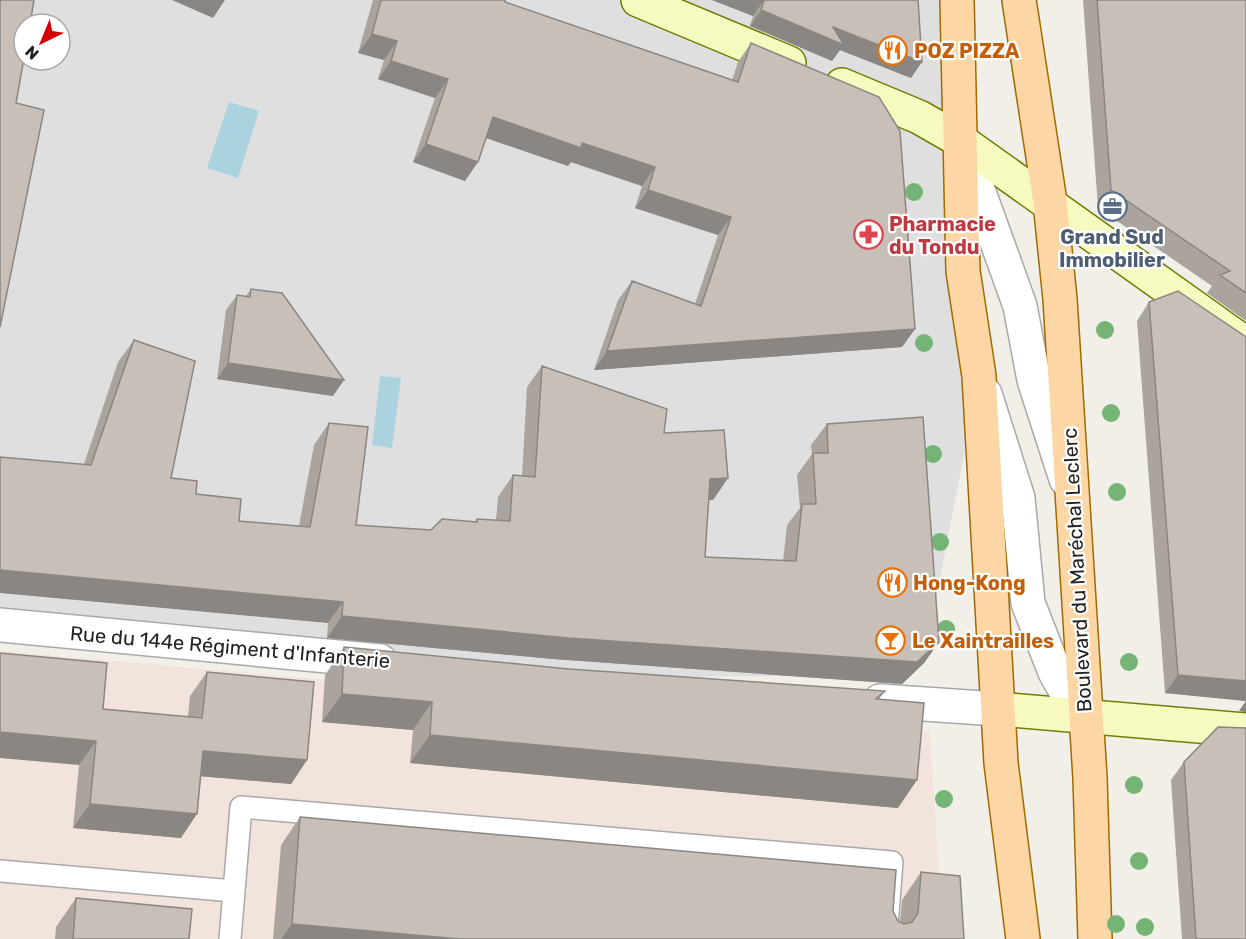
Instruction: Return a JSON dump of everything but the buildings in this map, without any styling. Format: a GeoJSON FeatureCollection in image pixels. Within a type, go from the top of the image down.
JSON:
{"type":"FeatureCollection","features":[{"type":"Feature","properties":{"kind":"main road"},"geometry":{"type":"LineString","coordinates":[[957,0],[963,272],[979,376],[1001,763],[1023,939]]}},
{"type":"Feature","properties":{"kind":"main road","name":"Boulevard du Maréchal Leclerc"},"geometry":{"type":"LineString","coordinates":[[1019,0],[1050,202],[1066,380],[1095,939]]}},
{"type":"Feature","properties":{"kind":"street"},"geometry":{"type":"LineString","coordinates":[[638,0],[920,117],[961,141],[1050,202],[1246,344]]}},
{"type":"Feature","properties":{"kind":"street"},"geometry":{"type":"LineString","coordinates":[[961,141],[1020,306],[1034,380],[1071,495]]}},
{"type":"Feature","properties":{"kind":"street"},"geometry":{"type":"LineString","coordinates":[[979,376],[1018,498],[1028,603],[1055,672],[1072,702],[1085,717]]}},
{"type":"Feature","properties":{"kind":"street","name":"Rue du 144e Régiment d'Infanterie"},"geometry":{"type":"LineString","coordinates":[[0,625],[410,664]]}},
{"type":"Feature","properties":{"kind":"street"},"geometry":{"type":"LineString","coordinates":[[849,699],[1246,730]]}},
{"type":"Feature","properties":{"kind":"lane"},"geometry":{"type":"LineString","coordinates":[[230,939],[241,807],[892,862],[886,939]]}},
{"type":"Feature","properties":{"kind":"lane"},"geometry":{"type":"LineString","coordinates":[[0,872],[234,891]]}},
{"type":"Feature","properties":{"kind":"shaded area"},"geometry":{"type":"Polygon","coordinates":[[[0,0],[957,0],[979,376],[924,663],[911,675],[551,678],[0,625],[0,0]]]}},
{"type":"Feature","properties":{"kind":"shaded area"},"geometry":{"type":"Polygon","coordinates":[[[0,651],[930,733],[943,939],[0,939],[0,651]]]}},
{"type":"Feature","properties":{"kind":"water"},"geometry":{"type":"Polygon","coordinates":[[[229,102],[259,111],[238,178],[207,168],[229,102]]]}},
{"type":"Feature","properties":{"kind":"water"},"geometry":{"type":"Polygon","coordinates":[[[380,376],[401,378],[392,448],[372,445],[380,376]]]}},
{"type":"Feature","properties":{"kind":"place","name":"POZ PIZZA"},"geometry":{"type":"Point","coordinates":[893,51]}},
{"type":"Feature","properties":{"kind":"place","name":"Grand Sud Immobilier"},"geometry":{"type":"Point","coordinates":[1112,206]}},
{"type":"Feature","properties":{"kind":"place","name":"Pharmacie du Tondu"},"geometry":{"type":"Point","coordinates":[868,235]}},
{"type":"Feature","properties":{"kind":"place","name":"Hong-Kong"},"geometry":{"type":"Point","coordinates":[892,583]}},
{"type":"Feature","properties":{"kind":"place","name":"Le Xaintrailles"},"geometry":{"type":"Point","coordinates":[891,641]}}]}
